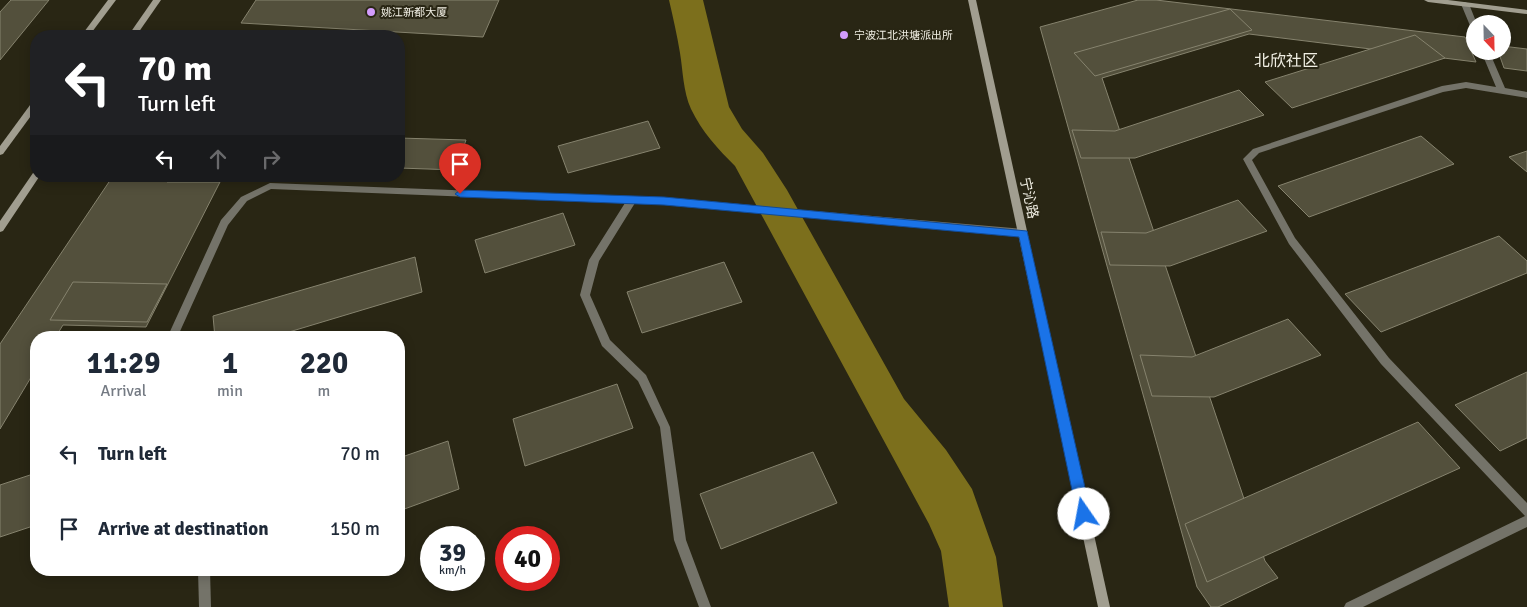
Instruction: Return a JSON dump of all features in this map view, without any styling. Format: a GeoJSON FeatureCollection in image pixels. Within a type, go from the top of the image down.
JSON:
{"type":"FeatureCollection","features":[{"type":"Feature","properties":{"kind":"street"},"geometry":{"type":"LineString","coordinates":[[90,30],[112,0]]}},
{"type":"Feature","properties":{"kind":"street"},"geometry":{"type":"LineString","coordinates":[[136,30],[157,0]]}},
{"type":"Feature","properties":{"kind":"street","name":"宁沁路"},"geometry":{"type":"LineString","coordinates":[[972,0],[1104,607]]}},
{"type":"Feature","properties":{"kind":"street"},"geometry":{"type":"LineString","coordinates":[[1428,0],[1527,12]]}},
{"type":"Feature","properties":{"kind":"street"},"geometry":{"type":"LineString","coordinates":[[0,152],[30,111]]}},
{"type":"Feature","properties":{"kind":"street"},"geometry":{"type":"LineString","coordinates":[[0,228],[31,182]]}},
{"type":"Feature","properties":{"kind":"lane"},"geometry":{"type":"LineString","coordinates":[[1465,4],[1470,15]]}},
{"type":"Feature","properties":{"kind":"lane"},"geometry":{"type":"LineString","coordinates":[[1489,60],[1501,90]]}},
{"type":"Feature","properties":{"kind":"lane"},"geometry":{"type":"LineString","coordinates":[[1527,95],[1466,86],[1442,89],[1256,151],[1247,159],[1292,241],[1385,361],[1527,511]]}},
{"type":"Feature","properties":{"kind":"lane"},"geometry":{"type":"LineString","coordinates":[[175,331],[224,223],[244,199],[270,186],[632,200],[1023,234]]}},
{"type":"Feature","properties":{"kind":"lane"},"geometry":{"type":"LineString","coordinates":[[632,200],[594,260],[585,295],[606,343],[642,378],[665,426],[680,540],[705,607]]}},
{"type":"Feature","properties":{"kind":"lane"},"geometry":{"type":"LineString","coordinates":[[1350,607],[1527,520]]}},
{"type":"Feature","properties":{"kind":"lane"},"geometry":{"type":"LineString","coordinates":[[204,576],[205,607]]}},
{"type":"Feature","properties":{"kind":"shaded area"},"geometry":{"type":"Polygon","coordinates":[[[669,0],[703,0],[729,107],[742,129],[763,153],[787,190],[904,399],[946,450],[972,489],[996,557],[1003,607],[949,607],[941,551],[929,524],[735,166],[705,133],[691,109],[685,88],[679,46],[669,0]]]}},
{"type":"Feature","properties":{"kind":"building"},"geometry":{"type":"Polygon","coordinates":[[[11,0],[49,0],[0,60],[0,12],[11,0]]]}},
{"type":"Feature","properties":{"kind":"building","name":"姚江新都大厦"},"geometry":{"type":"Polygon","coordinates":[[[256,0],[499,0],[483,37],[405,32],[405,30],[362,30],[241,23],[256,0]]]}},
{"type":"Feature","properties":{"kind":"building"},"geometry":{"type":"Polygon","coordinates":[[[1138,0],[1156,0],[1465,37],[1466,60],[1475,60],[1476,62],[1249,34],[1102,78],[1265,561],[1278,578],[1218,607],[1211,607],[1197,587],[1040,27],[1138,0]]]}},
{"type":"Feature","properties":{"kind":"building"},"geometry":{"type":"Polygon","coordinates":[[[1230,9],[1252,30],[1095,76],[1074,53],[1230,9]]]}},
{"type":"Feature","properties":{"kind":"building"},"geometry":{"type":"Polygon","coordinates":[[[1415,35],[1445,58],[1292,108],[1265,82],[1415,35]]]}},
{"type":"Feature","properties":{"kind":"building"},"geometry":{"type":"Polygon","coordinates":[[[1511,47],[1527,49],[1527,71],[1504,68],[1501,60],[1511,60],[1511,47]]]}},
{"type":"Feature","properties":{"kind":"building"},"geometry":{"type":"Polygon","coordinates":[[[1239,90],[1264,115],[1135,158],[1081,158],[1072,130],[1115,131],[1239,90]]]}},
{"type":"Feature","properties":{"kind":"building"},"geometry":{"type":"Polygon","coordinates":[[[648,121],[660,148],[568,173],[558,146],[648,121]]]}},
{"type":"Feature","properties":{"kind":"building"},"geometry":{"type":"Polygon","coordinates":[[[1421,136],[1454,164],[1309,217],[1278,186],[1421,136]]]}},
{"type":"Feature","properties":{"kind":"building"},"geometry":{"type":"Polygon","coordinates":[[[405,138],[466,140],[456,170],[405,168],[405,138]]]}},
{"type":"Feature","properties":{"kind":"building"},"geometry":{"type":"Polygon","coordinates":[[[1527,151],[1527,172],[1509,157],[1527,151]]]}},
{"type":"Feature","properties":{"kind":"building"},"geometry":{"type":"Polygon","coordinates":[[[109,182],[220,182],[146,327],[63,325],[59,331],[30,331],[30,379],[0,429],[0,344],[109,182]]]}},
{"type":"Feature","properties":{"kind":"building"},"geometry":{"type":"Polygon","coordinates":[[[1238,200],[1267,231],[1170,266],[1110,265],[1101,232],[1146,233],[1238,200]]]}},
{"type":"Feature","properties":{"kind":"building"},"geometry":{"type":"Polygon","coordinates":[[[563,213],[575,245],[485,273],[475,240],[563,213]]]}},
{"type":"Feature","properties":{"kind":"building"},"geometry":{"type":"Polygon","coordinates":[[[1499,236],[1527,261],[1527,273],[1381,332],[1345,294],[1499,236]]]}},
{"type":"Feature","properties":{"kind":"building"},"geometry":{"type":"Polygon","coordinates":[[[415,257],[422,292],[292,331],[214,331],[213,316],[415,257]]]}},
{"type":"Feature","properties":{"kind":"building"},"geometry":{"type":"Polygon","coordinates":[[[724,262],[742,302],[642,333],[627,292],[724,262]]]}},
{"type":"Feature","properties":{"kind":"building"},"geometry":{"type":"Polygon","coordinates":[[[73,282],[167,284],[147,322],[50,320],[73,282]]]}},
{"type":"Feature","properties":{"kind":"building"},"geometry":{"type":"Polygon","coordinates":[[[1288,319],[1321,355],[1214,397],[1152,396],[1140,355],[1192,357],[1288,319]]]}},
{"type":"Feature","properties":{"kind":"building"},"geometry":{"type":"Polygon","coordinates":[[[1527,372],[1527,438],[1500,451],[1455,405],[1527,372]]]}},
{"type":"Feature","properties":{"kind":"building"},"geometry":{"type":"Polygon","coordinates":[[[617,384],[633,428],[525,466],[513,419],[617,384]]]}},
{"type":"Feature","properties":{"kind":"building"},"geometry":{"type":"Polygon","coordinates":[[[1418,422],[1460,468],[1207,582],[1185,524],[1418,422]]]}},
{"type":"Feature","properties":{"kind":"building"},"geometry":{"type":"Polygon","coordinates":[[[448,441],[459,489],[405,509],[405,456],[448,441]]]}},
{"type":"Feature","properties":{"kind":"building"},"geometry":{"type":"Polygon","coordinates":[[[813,452],[837,503],[721,549],[700,494],[813,452]]]}},
{"type":"Feature","properties":{"kind":"building"},"geometry":{"type":"Polygon","coordinates":[[[30,475],[30,527],[0,537],[0,485],[30,475]]]}},
{"type":"Feature","properties":{"kind":"place","name":"姚江新都大厦"},"geometry":{"type":"Point","coordinates":[371,12]}},
{"type":"Feature","properties":{"kind":"place","name":"宁波江北洪塘派出所"},"geometry":{"type":"Point","coordinates":[844,35]}},
{"type":"Feature","properties":{"kind":"district","name":"北欣社区"},"geometry":{"type":"Point","coordinates":[1286,61]}},
{"type":"Feature","properties":{"kind":"route"},"geometry":{"type":"LineString","coordinates":[[460,194],[664,201],[1023,234],[1084,514]]}}]}
